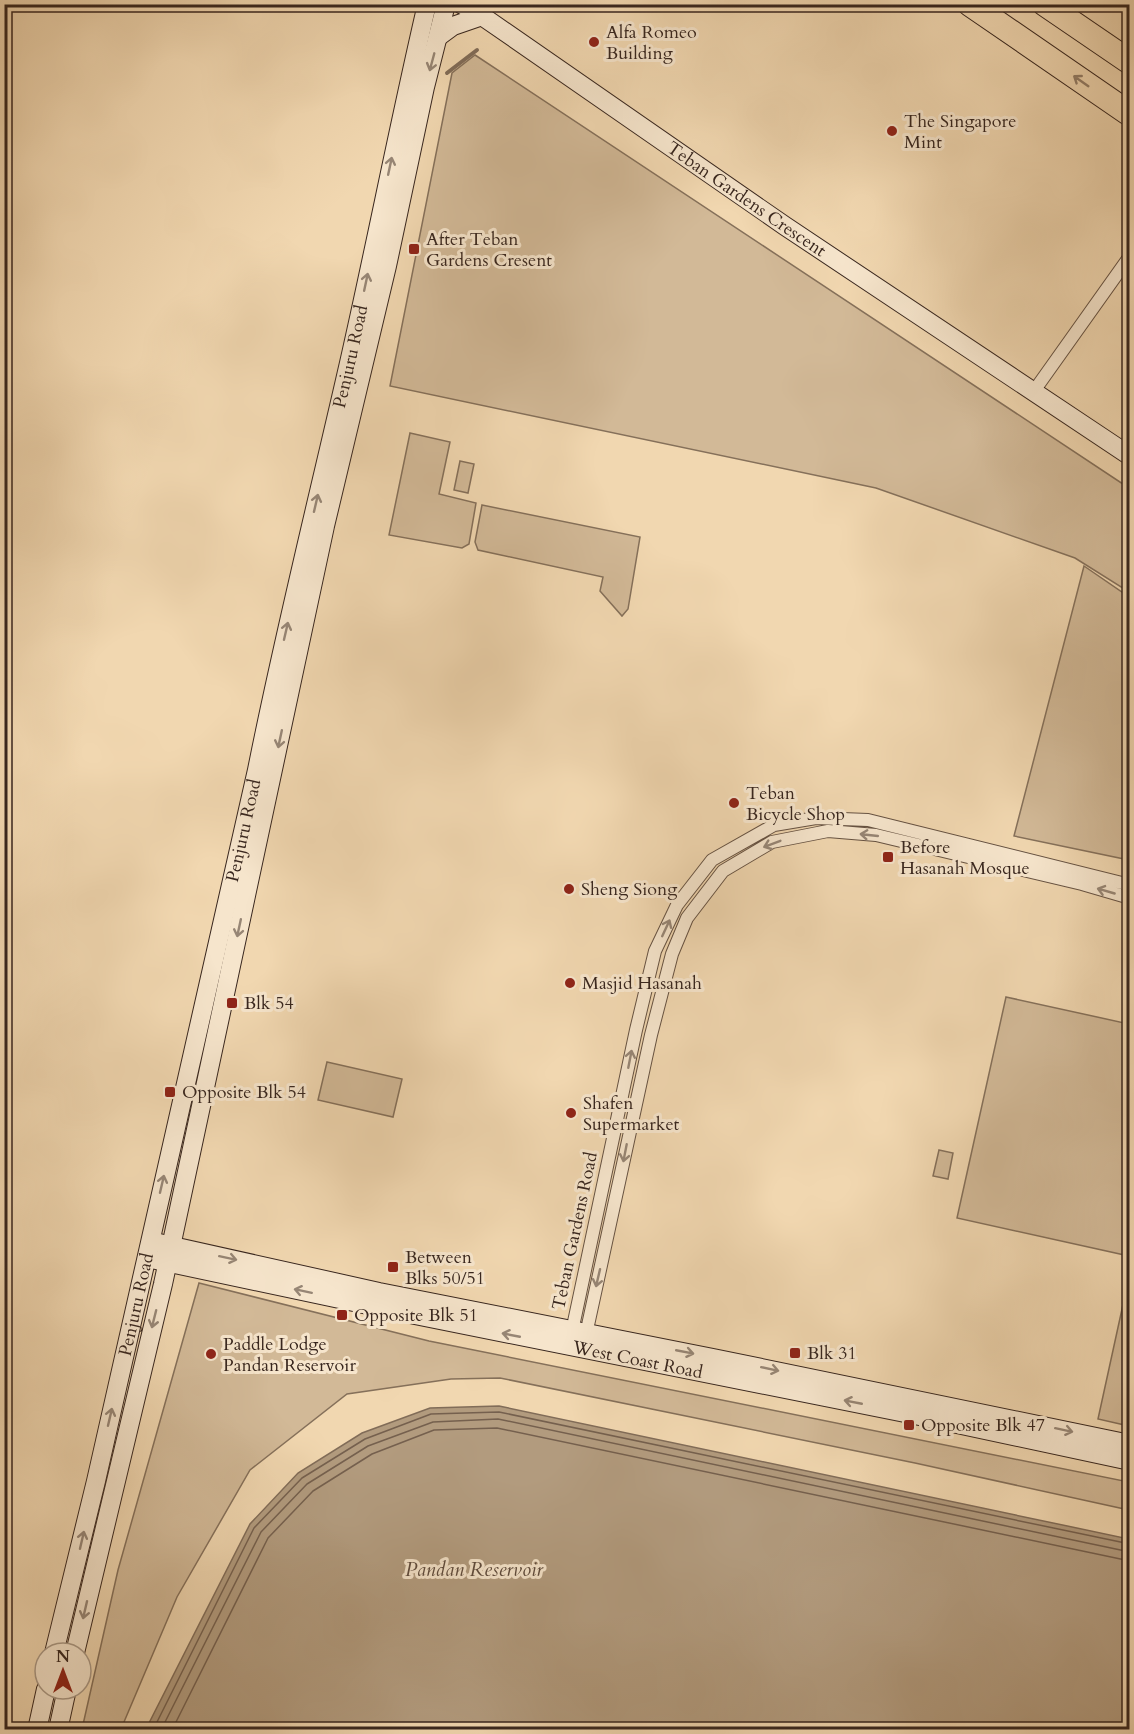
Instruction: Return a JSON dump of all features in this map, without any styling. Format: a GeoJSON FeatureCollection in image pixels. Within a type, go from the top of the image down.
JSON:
{"type":"FeatureCollection","features":[{"type":"Feature","properties":{"kind":"highway"},"geometry":{"type":"LineString","coordinates":[[970,4],[1130,114]]}},
{"type":"Feature","properties":{"kind":"highway"},"geometry":{"type":"LineString","coordinates":[[1045,4],[1130,62]]}},
{"type":"Feature","properties":{"kind":"main road","name":"Penjuru Road"},"geometry":{"type":"LineString","coordinates":[[78,1641],[169,1254],[350,360],[427,4]]}},
{"type":"Feature","properties":{"kind":"main road","name":"Penjuru Road"},"geometry":{"type":"LineString","coordinates":[[57,1641],[308,571],[387,266],[425,87],[446,4]]}},
{"type":"Feature","properties":{"kind":"main road","name":"Teban Gardens Crescent"},"geometry":{"type":"LineString","coordinates":[[461,4],[478,10],[769,215],[1130,456]]}},
{"type":"Feature","properties":{"kind":"main road"},"geometry":{"type":"LineString","coordinates":[[438,38],[478,10]]}},
{"type":"Feature","properties":{"kind":"main road","name":"West Coast Road"},"geometry":{"type":"LineString","coordinates":[[147,1250],[379,1292],[577,1340],[1130,1461]]}},
{"type":"Feature","properties":{"kind":"main road","name":"West Coast Road"},"geometry":{"type":"LineString","coordinates":[[577,1340],[1130,1444]]}},
{"type":"Feature","properties":{"kind":"main road"},"geometry":{"type":"LineString","coordinates":[[38,1730],[44,1701]]}},
{"type":"Feature","properties":{"kind":"main road"},"geometry":{"type":"LineString","coordinates":[[57,1730],[64,1701]]}},
{"type":"Feature","properties":{"kind":"street"},"geometry":{"type":"LineString","coordinates":[[1034,391],[1130,256]]}},
{"type":"Feature","properties":{"kind":"street","name":"Teban Gardens Road"},"geometry":{"type":"LineString","coordinates":[[577,1340],[636,1030],[655,951],[677,905],[712,860],[774,825],[816,818],[868,820],[1130,885]]}},
{"type":"Feature","properties":{"kind":"street","name":"Teban Gardens Road"},"geometry":{"type":"LineString","coordinates":[[577,1340],[672,954],[687,918],[723,871],[772,842],[828,831],[876,835],[1082,884],[1130,898]]}},
{"type":"Feature","properties":{"kind":"shaded area"},"geometry":{"type":"Polygon","coordinates":[[[475,55],[1129,488],[1129,592],[1075,558],[876,488],[390,386],[452,73],[475,55]]]}},
{"type":"Feature","properties":{"kind":"shaded area"},"geometry":{"type":"Polygon","coordinates":[[[410,433],[450,442],[439,494],[476,503],[469,544],[462,548],[389,535],[410,433]]]}},
{"type":"Feature","properties":{"kind":"shaded area"},"geometry":{"type":"Polygon","coordinates":[[[460,461],[474,464],[468,493],[454,490],[460,461]]]}},
{"type":"Feature","properties":{"kind":"shaded area"},"geometry":{"type":"Polygon","coordinates":[[[482,505],[640,537],[628,609],[622,616],[600,591],[603,577],[478,550],[475,542],[482,505]]]}},
{"type":"Feature","properties":{"kind":"shaded area"},"geometry":{"type":"Polygon","coordinates":[[[1084,566],[1129,597],[1129,860],[1014,836],[1084,566]]]}},
{"type":"Feature","properties":{"kind":"shaded area"},"geometry":{"type":"Polygon","coordinates":[[[1006,997],[1129,1024],[1129,1256],[957,1218],[1006,997]]]}},
{"type":"Feature","properties":{"kind":"shaded area"},"geometry":{"type":"Polygon","coordinates":[[[327,1062],[402,1079],[393,1117],[318,1100],[327,1062]]]}},
{"type":"Feature","properties":{"kind":"shaded area"},"geometry":{"type":"Polygon","coordinates":[[[939,1150],[953,1153],[948,1179],[933,1176],[939,1150]]]}},
{"type":"Feature","properties":{"kind":"shaded area"},"geometry":{"type":"Polygon","coordinates":[[[1129,1277],[1129,1426],[1098,1419],[1129,1277]]]}},
{"type":"Feature","properties":{"kind":"shaded area"},"geometry":{"type":"Polygon","coordinates":[[[199,1283],[429,1341],[1129,1482],[1129,1510],[915,1463],[500,1378],[451,1379],[347,1394],[250,1470],[177,1597],[121,1729],[82,1729],[88,1701],[93,1701],[93,1680],[118,1570],[199,1283]]]}},
{"type":"Feature","properties":{"kind":"water","name":"Pandan Reservoir"},"geometry":{"type":"Polygon","coordinates":[[[499,1406],[1129,1539],[1129,1729],[146,1729],[250,1524],[298,1473],[362,1433],[430,1408],[499,1406]]]}},
{"type":"Feature","properties":{"kind":"waterway"},"geometry":{"type":"LineString","coordinates":[[447,73],[477,50]]}},
{"type":"Feature","properties":{"kind":"place","name":"Alfa Romeo Building"},"geometry":{"type":"Point","coordinates":[594,42]}},
{"type":"Feature","properties":{"kind":"place","name":"The Singapore Mint"},"geometry":{"type":"Point","coordinates":[892,131]}},
{"type":"Feature","properties":{"kind":"place","name":"After Teban Gardens Cresent"},"geometry":{"type":"Point","coordinates":[414,249]}},
{"type":"Feature","properties":{"kind":"place","name":"Teban Bicycle Shop"},"geometry":{"type":"Point","coordinates":[734,803]}},
{"type":"Feature","properties":{"kind":"place","name":"Before Hasanah Mosque"},"geometry":{"type":"Point","coordinates":[888,857]}},
{"type":"Feature","properties":{"kind":"place","name":"Sheng Siong"},"geometry":{"type":"Point","coordinates":[569,889]}},
{"type":"Feature","properties":{"kind":"place","name":"Masjid Hasanah"},"geometry":{"type":"Point","coordinates":[570,983]}},
{"type":"Feature","properties":{"kind":"place","name":"Blk 54"},"geometry":{"type":"Point","coordinates":[232,1003]}},
{"type":"Feature","properties":{"kind":"place","name":"Opposite Blk 54"},"geometry":{"type":"Point","coordinates":[170,1092]}},
{"type":"Feature","properties":{"kind":"place","name":"Shafen Supermarket"},"geometry":{"type":"Point","coordinates":[571,1113]}},
{"type":"Feature","properties":{"kind":"place","name":"Between Blks 50/51"},"geometry":{"type":"Point","coordinates":[393,1267]}},
{"type":"Feature","properties":{"kind":"place","name":"Opposite Blk 51"},"geometry":{"type":"Point","coordinates":[342,1315]}},
{"type":"Feature","properties":{"kind":"place","name":"Blk 31"},"geometry":{"type":"Point","coordinates":[795,1353]}},
{"type":"Feature","properties":{"kind":"place","name":"Paddle Lodge Pandan Reservoir"},"geometry":{"type":"Point","coordinates":[211,1354]}},
{"type":"Feature","properties":{"kind":"place","name":"Opposite Blk 47"},"geometry":{"type":"Point","coordinates":[909,1425]}}]}
